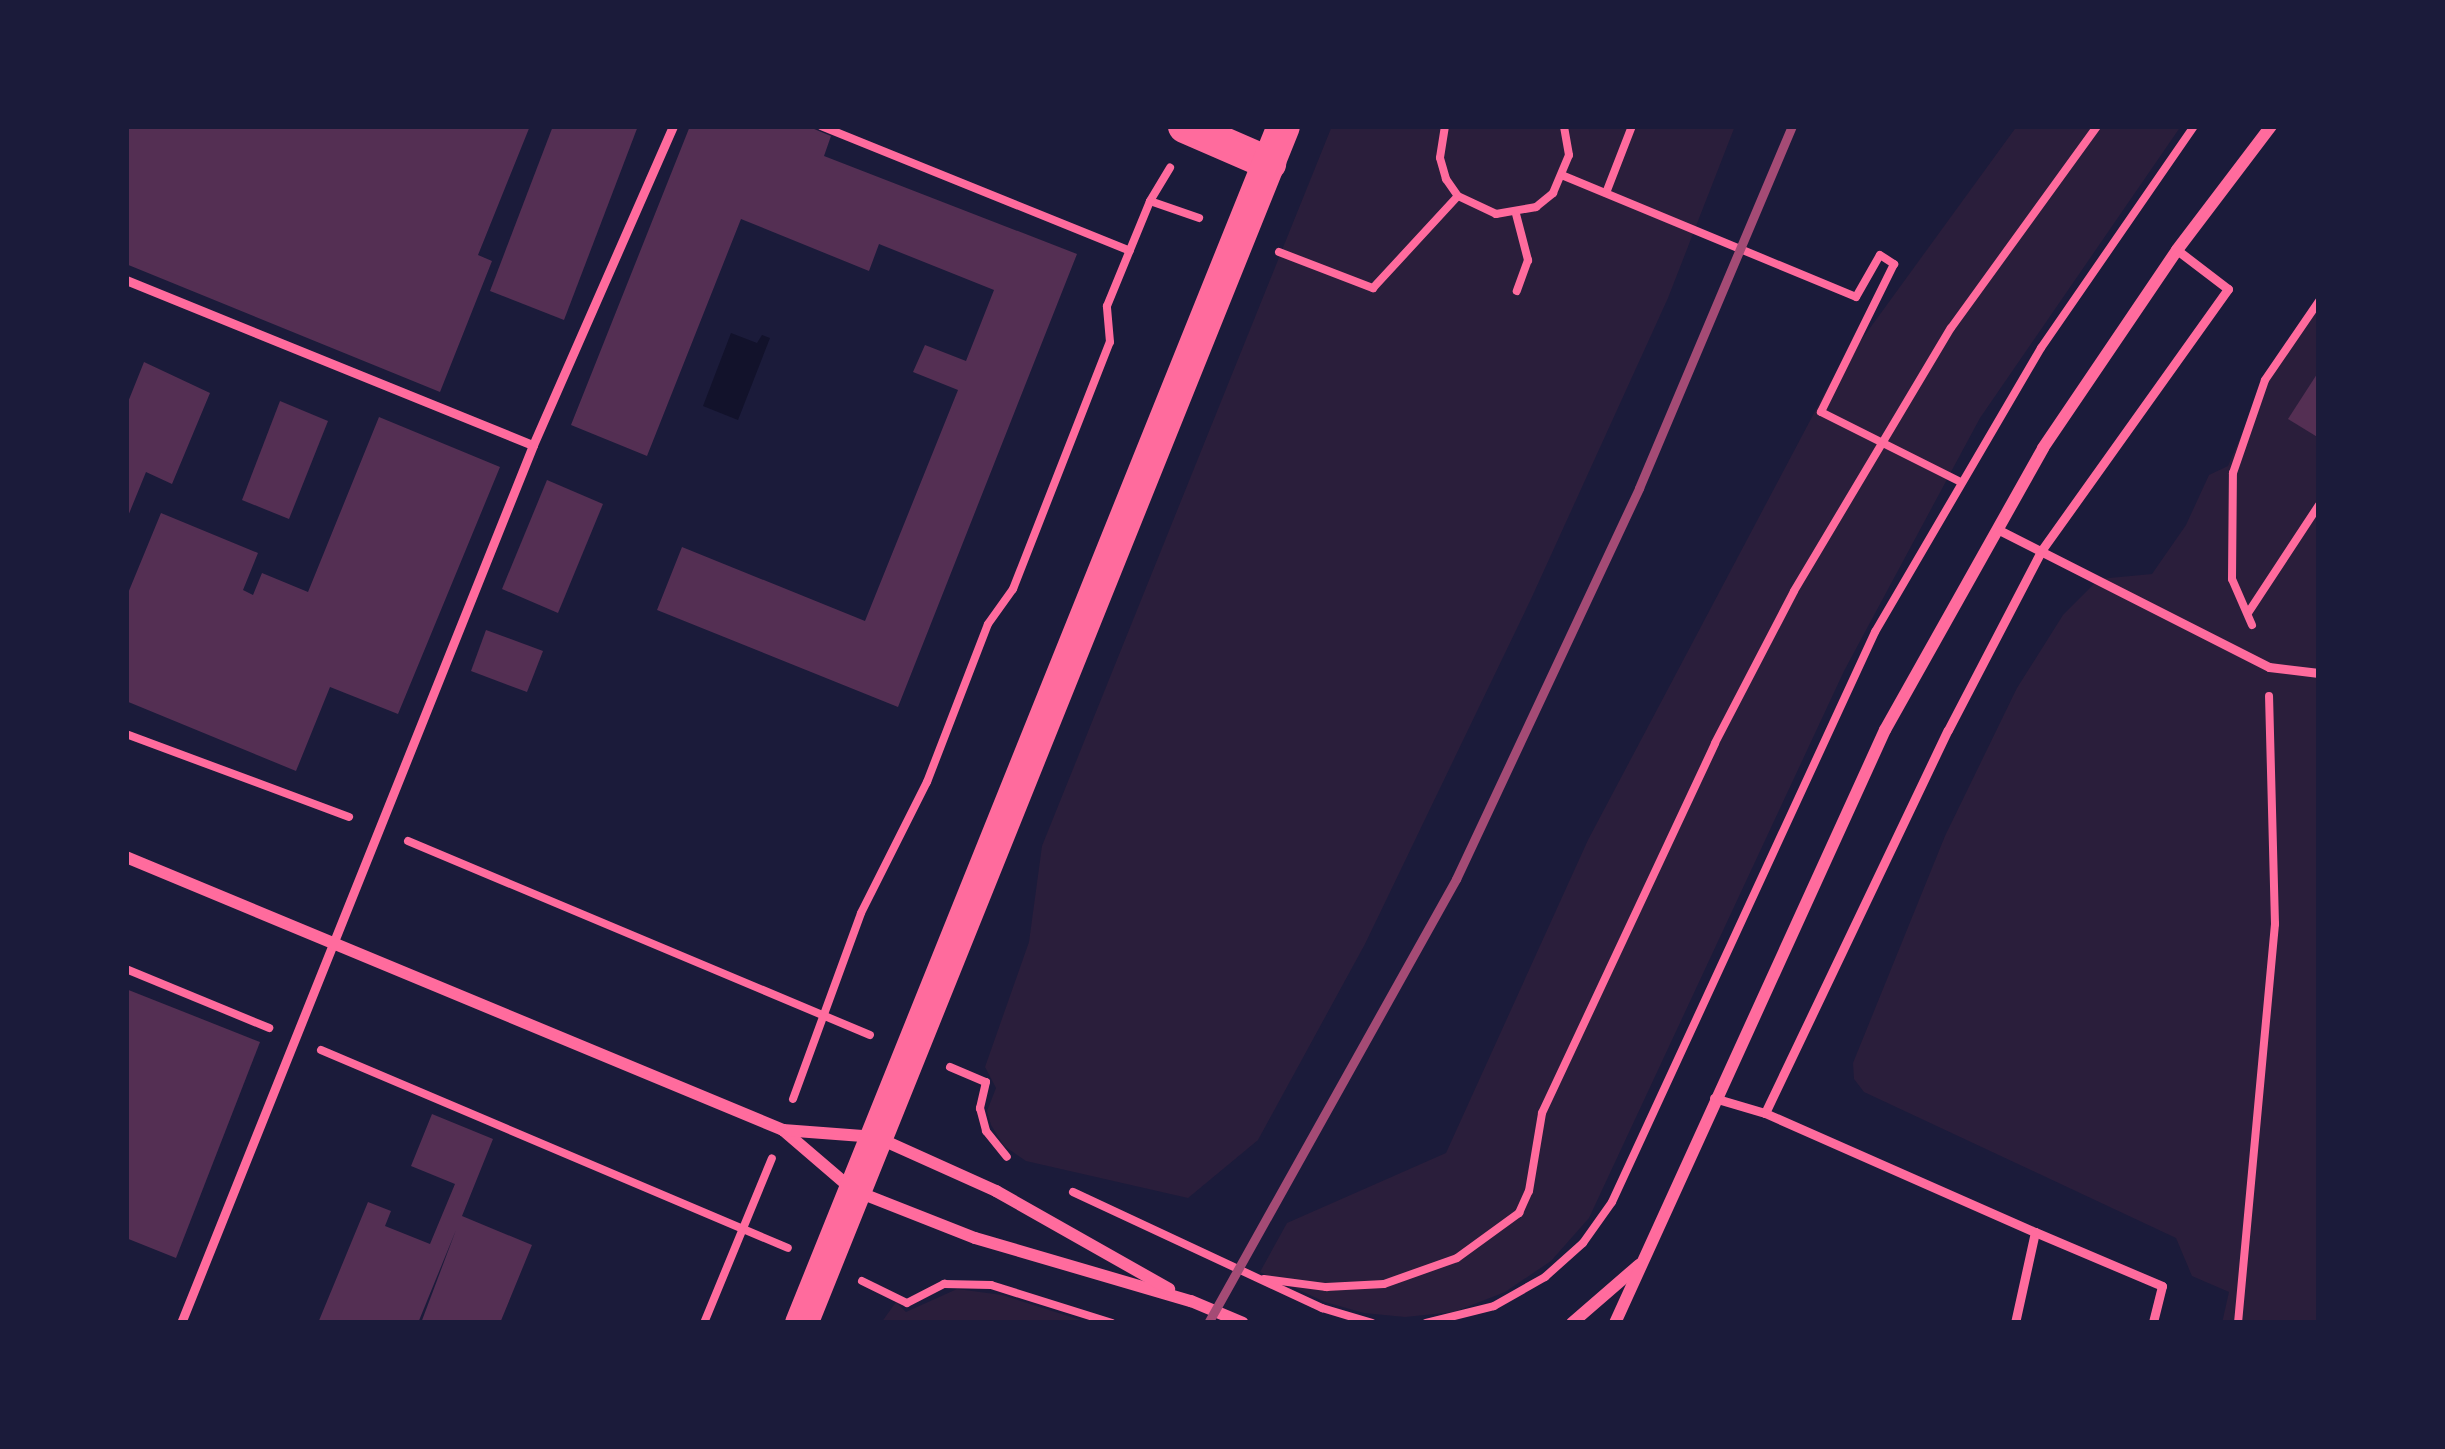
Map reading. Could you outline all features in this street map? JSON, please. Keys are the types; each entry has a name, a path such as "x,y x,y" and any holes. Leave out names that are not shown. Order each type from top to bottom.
{"highway":[{"path":"1184,126 1269,163"},
{"path":"801,1323 1283,126"}],"street":[{"path":"1615,1323 1885,730 2043,448 2177,250 2271,126"},
{"path":"126,857 783,1130 853,1190 975,1238 1191,1301"},
{"path":"783,1130 876,1137 996,1191 1191,1301 1243,1323"},
{"path":"1572,1323 1643,1261"}],"lane":[{"path":"181,1323 533,445 673,126"},
{"path":"1765,1113 1948,730 2041,551 2228,289 2177,250"},
{"path":"126,280 533,445"},
{"path":"1997,529 2269,667 2319,673"},
{"path":"1714,1098 1765,1113 2162,1286 2153,1323"},
{"path":"2015,1323 2035,1232"}],"path":[{"path":"821,126 1130,251"},
{"path":"1445,126 1440,158 1458,196 1476,208 1516,214 1536,207 1564,176 1569,155 1564,126"},
{"path":"1606,194 1632,126"},
{"path":"1264,1279 1326,1287 1384,1284 1457,1258 1519,1213 1529,1191 1542,1113 1724,724 1880,440 1951,328 2097,126"},
{"path":"1426,1323 1494,1306 1545,1277 1583,1243 1612,1202 1874,632 2041,348 2194,126"},
{"path":"1564,176 1856,297 1880,255 1894,264 1821,412 1959,481"},
{"path":"1240,233 1373,288 1458,196"},
{"path":"704,1323 783,1130 821,1016 887,852 927,782 988,624 1013,589 1110,342 1107,306 1150,201"},
{"path":"1516,214 1528,260 1517,292"},
{"path":"2238,1323 2276,924 2269,667 2233,579 2229,551 2233,473 2265,380 2319,302"},
{"path":"2247,614 2319,505"},
{"path":"126,734 379,828 986,1082 980,1108 986,1131 1016,1165"},
{"path":"126,969 825,1263 907,1303 924,1291 967,1282 1112,1323"},
{"path":"1056,1183 1322,1308 1372,1323"}],"shaded area":[{"path":"1332,126 1735,126 1668,298 1531,599 1365,944 1258,1140 1188,1198 1026,1161 1004,1146 991,1125 987,1111 996,1088 985,1067 1029,942 1042,846"},
{"path":"2017,126 2181,126 1980,418 1844,671 1589,1218 1551,1261 1505,1292 1454,1312 1405,1317 1364,1313 1325,1302 1260,1272 1287,1223 1446,1153 1588,840 1830,383"},
{"path":"2319,301 2319,1323 2222,1323 2229,1292 2192,1276 2176,1238 1864,1092 1854,1079 1853,1063 1945,836 2017,688 2063,615 2099,579 2152,574 2186,525 2209,475 2228,466 2265,380"},
{"path":"731,333 757,343 762,335 770,338 738,420 703,406"},
{"path":"957,1289 1002,1295 1090,1323 881,1323 896,1302 906,1312"}],"building":[{"path":"126,126 530,126 478,255 492,261 440,392 126,264"},
{"path":"553,126 638,126 564,320 490,291"},
{"path":"690,126 807,126 831,136 824,156 1077,254 898,707 657,610 682,547 865,621 958,390 913,372 925,345 966,361 994,290 879,244 869,271 741,219 647,456 571,425"},
{"path":"144,362 210,393 172,484 146,472 126,521 126,407"},
{"path":"2319,371 2319,438 2288,419"},
{"path":"280,401 328,421 289,519 242,500"},
{"path":"379,417 500,467 398,714 330,687 296,771 126,701 126,598 161,513 258,553 243,590 253,595 262,573 308,592"},
{"path":"547,480 603,504 558,613 502,589"},
{"path":"486,630 543,651 527,692 471,671"},
{"path":"126,989 260,1042 176,1258 126,1238"},
{"path":"432,1114 493,1139 462,1216 532,1245 500,1323 421,1323 456,1230 418,1323 318,1323 368,1202 391,1211 385,1226 430,1244 455,1184 411,1166"}],"railway":[{"path":"1208,1323 1456,879 1639,488 1792,126"}]}
